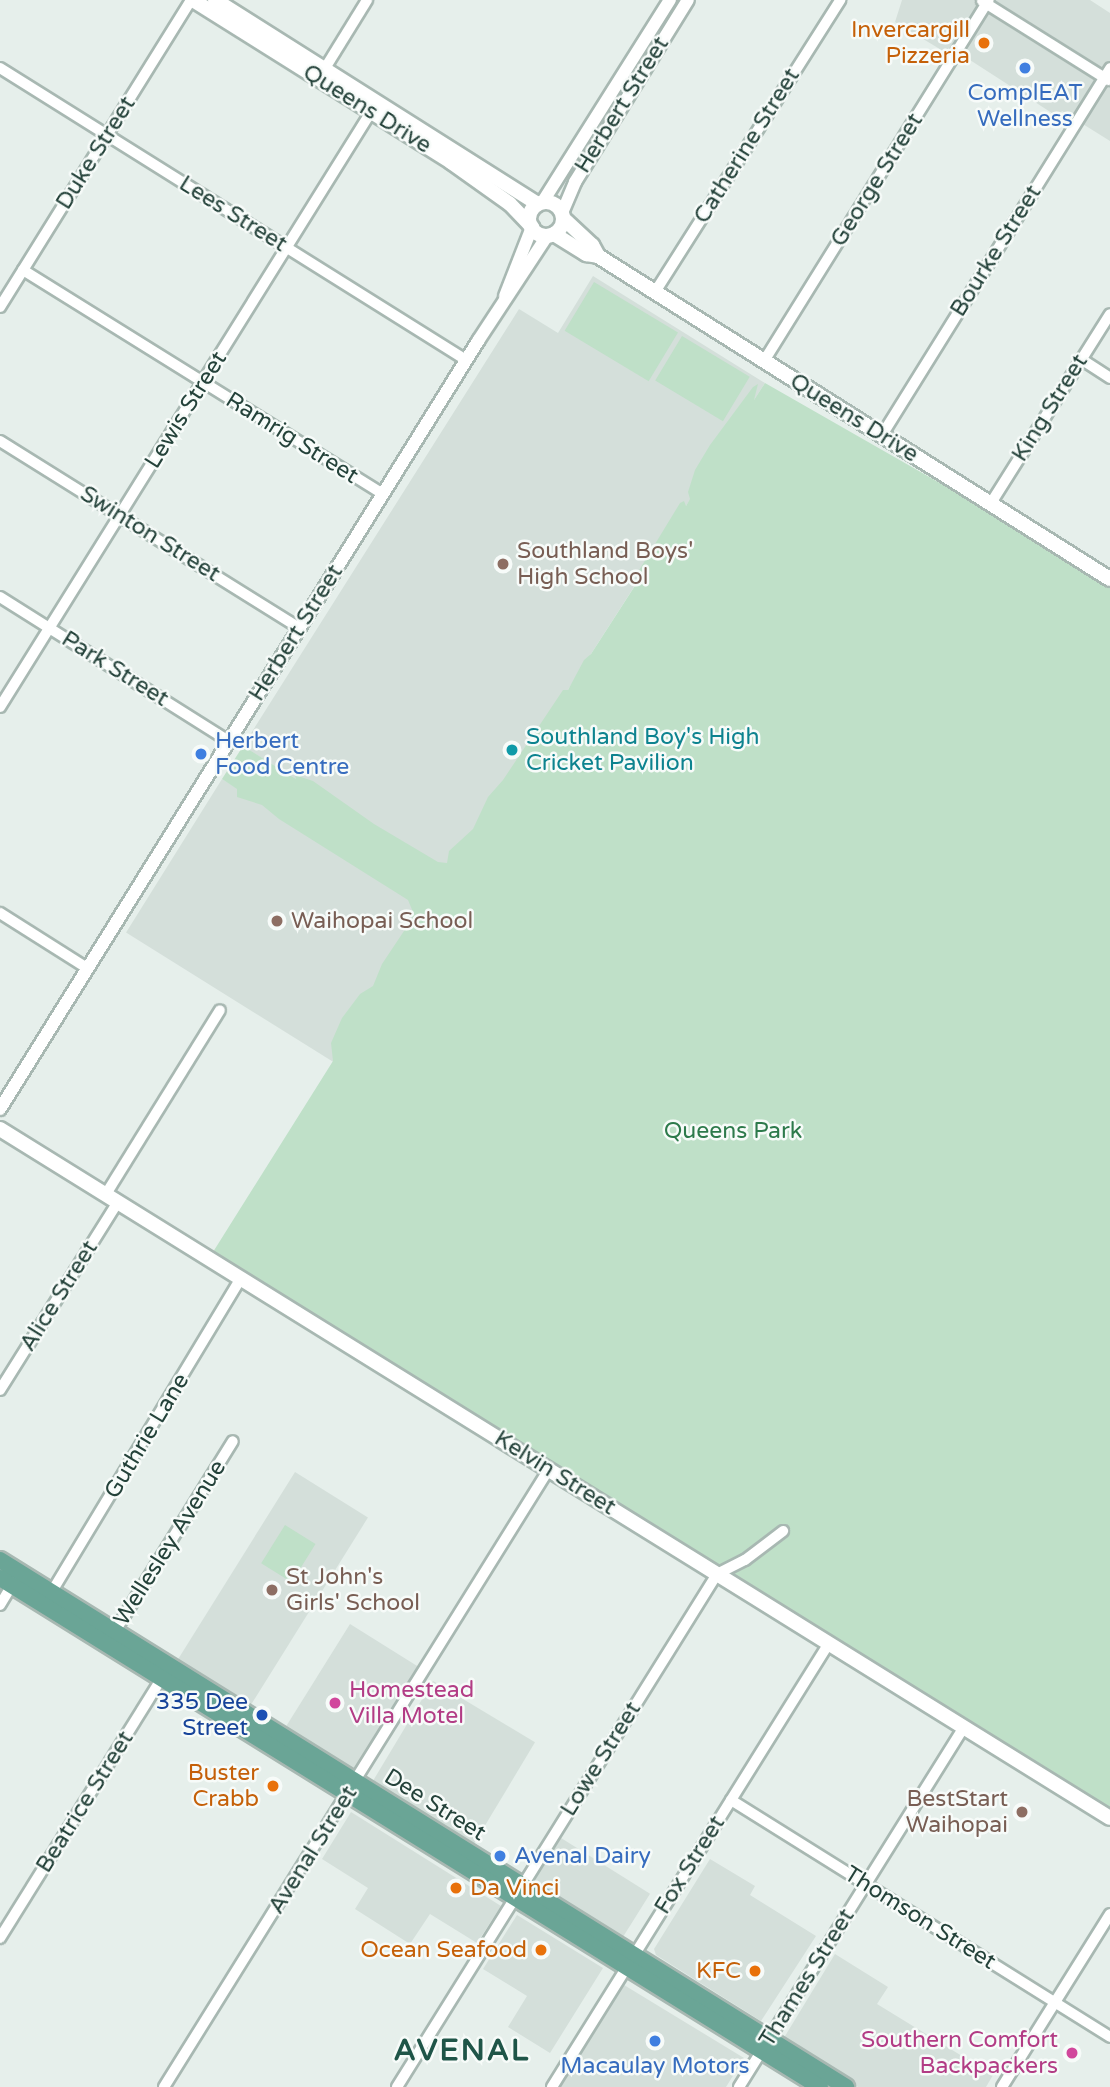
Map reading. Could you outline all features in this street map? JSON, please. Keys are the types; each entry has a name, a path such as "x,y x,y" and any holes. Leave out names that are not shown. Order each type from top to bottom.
{"main road":[{"name":"Queens Drive","path":"192,0 540,204"},
{"name":"Queens Drive","path":"215,0 322,74 371,112 496,194 518,210 532,228"},
{"path":"540,204 553,204 562,216"},
{"name":"Herbert Street","path":"532,228 529,217 540,204"},
{"name":"Queens Drive","path":"562,216 592,245 598,256"},
{"name":"Herbert Street","path":"550,235 561,227 562,216"},
{"path":"532,228 550,235"},
{"name":"Queens Drive","path":"550,235 586,254 598,256 1110,579"},
{"name":"Kelvin Street","path":"0,1129 1110,1818"},
{"name":"Dee Street","path":"0,1560 11,1579 111,1638 765,2045 846,2087"},
{"name":"Dee Street","path":"11,1579 51,1593 111,1638"},
{"name":"Dee Street","path":"765,2045 820,2087"}],"street":[{"name":"Duke Street","path":"0,307 192,0"},
{"path":"322,74 368,0"},
{"name":"Herbert Street","path":"540,204 670,0"},
{"name":"Herbert Street","path":"562,216 575,182 688,0"},
{"name":"Catherine Street","path":"655,292 840,0"},
{"path":"986,1 1108,76"},
{"name":"George Street","path":"764,360 986,1"},
{"path":"650,31 663,39"},
{"name":"Lees Street","path":"0,68 466,360"},
{"name":"Bourke Street","path":"882,435 1108,76"},
{"name":"Lewis Street","path":"0,707 371,112"},
{"name":"Herbert Street","path":"504,299 532,228"},
{"name":"Herbert Street","path":"0,1108 504,299 550,235"},
{"name":"Ramrig Street","path":"23,270 383,494"},
{"name":"King Street","path":"991,503 1110,314"},
{"path":"1081,359 1110,378"},
{"name":"Swinton Street","path":"0,441 299,628"},
{"name":"Park Street","path":"0,597 229,741"},
{"path":"0,913 87,968"},
{"name":"Alice Street","path":"0,1390 220,1010"},
{"name":"Guthrie Lane","path":"51,1593 241,1278"},
{"name":"Wellesley Avenue","path":"111,1638 233,1441"},
{"name":"Avenal Street","path":"164,2087 549,1469"},
{"path":"717,1574 745,1560 783,1531"},
{"name":"Lowe Street","path":"397,2087 717,1574"},
{"path":"0,1605 11,1579"},
{"name":"Fox Street","path":"552,2087 829,1643"},
{"name":"Beatrice Street","path":"0,1938 166,1672"},
{"name":"Thames Street","path":"739,2087 964,1727"},
{"name":"Thomson Street","path":"731,1800 1110,2037"},
{"path":"1002,2087 1110,1914"}],"shaded area":[{"path":"902,0 1090,0 1110,13 1110,141 1062,111 1058,117 956,51 953,57 895,22"},
{"name":"Southland Boys' High School","path":"593,276 765,383 449,875 243,746 519,309 558,333"},
{"name":"Waihopai School","path":"222,779 429,908 333,1062 126,932"},
{"name":"St John's Girls' School","path":"295,1472 368,1518 248,1709 175,1664"},
{"path":"350,1624 420,1667 354,1773 284,1729"},
{"path":"433,1681 535,1742 474,1844 372,1783"},
{"path":"351,1812 501,1906 477,1943 430,1914 410,1944 355,1909 368,1888 322,1859"},
{"path":"561,1838 650,1894 620,1942 531,1886"},
{"path":"710,1859 755,1886 750,1895 816,1936 761,2021 656,1955 654,1949"},
{"path":"517,1915 603,1968 550,2053 508,2027 527,1996 483,1969"},
{"path":"835,1954 888,1987 877,2004 993,2075 986,2087 858,2087 782,2041"},
{"path":"624,1985 744,2058 726,2087 558,2087"}],"green space":[{"path":"594,282 678,332 649,381 565,331"},
{"path":"682,336 750,377 723,421 655,381"},
{"name":"Queens Park","path":"765,383 994,514 1110,587 1110,1809 213,1252 333,1061 331,1043 342,1018 360,994 373,986 382,964 412,919 413,912 408,900 279,819 262,805 237,797 237,789 222,779 243,746 296,779 295,775 313,781 374,824 438,862 447,863 449,851 473,829 488,797 503,780 563,690 568,690 584,660 591,654 640,578 638,572 680,503 684,501 686,506 690,499 688,492 695,470 710,445 753,387 758,384 754,400"},
{"path":"285,1525 316,1544 292,1582 261,1563"}],"place":[{"name":"Invercargill Pizzeria","path":"984,43"},
{"name":"ComplEAT Wellness","path":"1025,68"},
{"name":"Southland Boys' High School","path":"503,564"},
{"name":"Southland Boy's High Cricket Pavilion","path":"512,750"},
{"name":"Herbert Food Centre","path":"201,754"},
{"name":"Waihopai School","path":"277,921"},
{"name":"St John's Girls' School","path":"272,1590"},
{"name":"Homestead Villa Motel","path":"335,1703"},
{"name":"335 Dee Street","path":"262,1715"},
{"name":"Buster Crabb","path":"273,1786"},
{"name":"BestStart Waihopai","path":"1022,1812"},
{"name":"Avenal Dairy","path":"500,1856"},
{"name":"Da Vinci","path":"456,1888"},
{"name":"Ocean Seafood","path":"541,1950"},
{"name":"KFC","path":"755,1971"},
{"name":"Macaulay Motors","path":"655,2041"},
{"name":"Southern Comfort Backpackers","path":"1072,2053"}],"district":[{"name":"AVENAL","path":"462,2051"}]}
